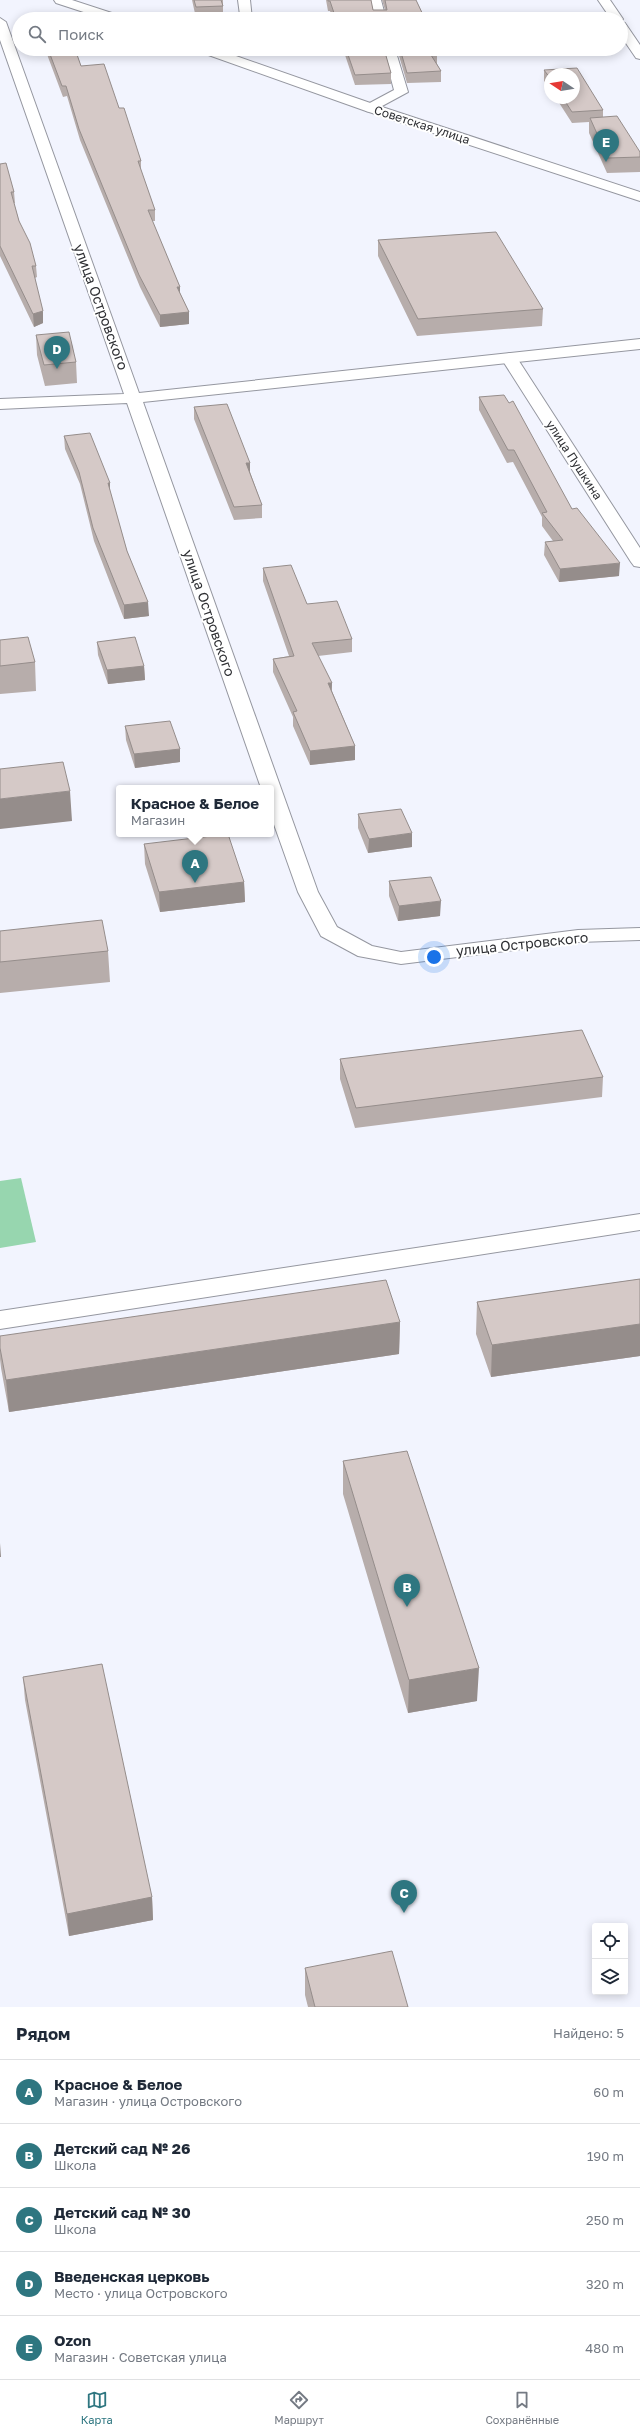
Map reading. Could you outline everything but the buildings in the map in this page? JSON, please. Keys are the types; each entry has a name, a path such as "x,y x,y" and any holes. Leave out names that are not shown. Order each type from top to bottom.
{"street":[{"path":"60,0 96,12"},
{"path":"244,0 246,12"},
{"path":"375,0 378,12"},
{"path":"604,0 612,12"},
{"name":"улица Островского","path":"0,22 12,56"},
{"path":"628,37 640,55"},
{"name":"улица Островского","path":"12,56 270,785"},
{"name":"Советская улица","path":"224,56 371,108 640,197"},
{"path":"371,108 401,92 391,56"},
{"path":"0,404 133,398 640,344"},
{"name":"улица Пушкина","path":"509,358 640,562"},
{"name":"улица Островского","path":"274,796 308,892 329,931 366,951 401,958 578,936 640,934"},
{"path":"0,1320 640,1222"}],"green space":[{"path":"21,1178 36,1242 0,1248 0,1181"}],"place":[{"name":"Ozon","path":"606,162"},
{"name":"Введенская церковь","path":"57,369"},
{"name":"Красное & Белое","path":"195,883"},
{"name":"Детский сад № 26","path":"407,1607"},
{"name":"Детский сад № 30","path":"404,1913"}]}
